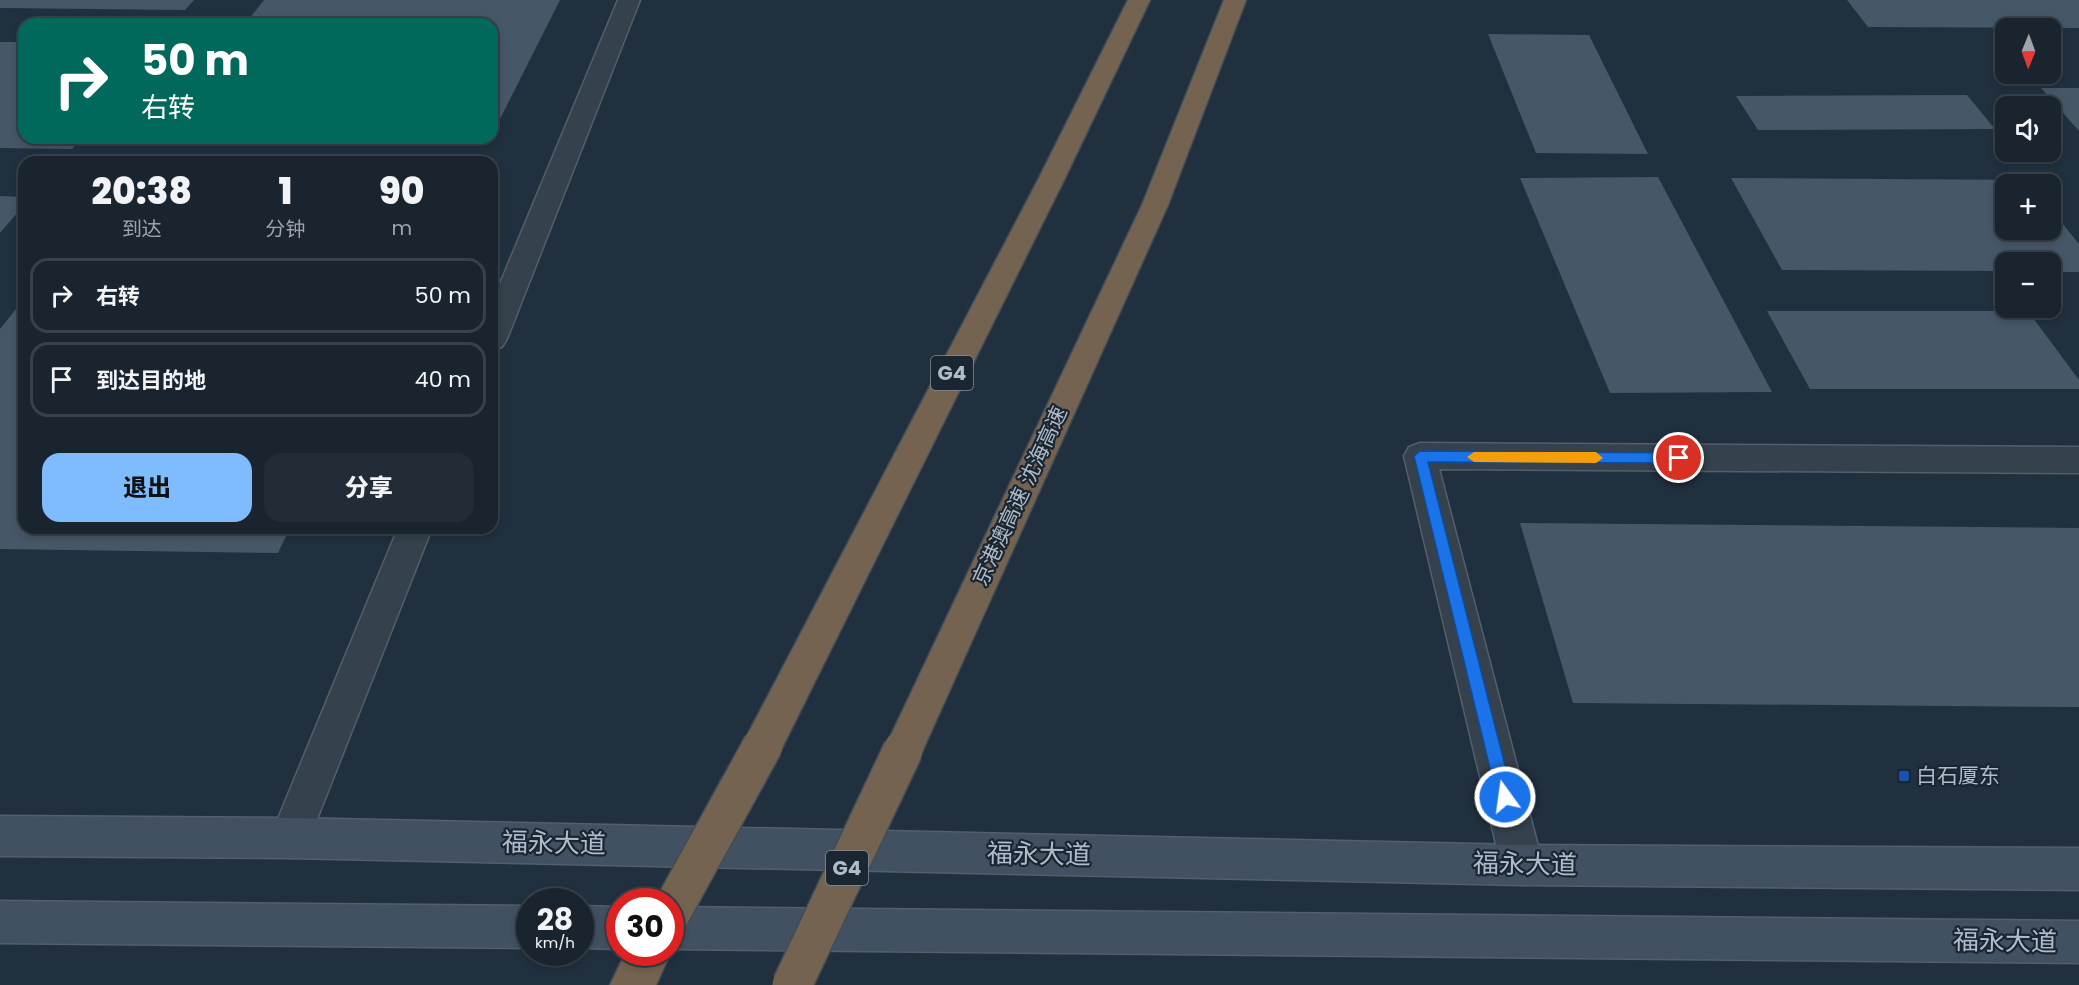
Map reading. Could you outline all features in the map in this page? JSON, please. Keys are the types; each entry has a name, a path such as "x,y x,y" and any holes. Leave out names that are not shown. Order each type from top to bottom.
{"highway":[{"name":"G4","path":"684,889 763,745 1052,178 1138,0"},
{"name":"京港澳高速 沈海高速","path":"792,985 1155,205 1235,0"},
{"path":"632,985 642,966"}],"main road":[{"name":"福永大道","path":"0,836 290,838 1522,865 2079,869"},
{"path":"0,922 516,927"},
{"name":"福永大道","path":"684,928 2079,942"}],"street":[{"path":"498,324 629,0"},
{"path":"1522,865 1420,456 2079,460"},
{"path":"290,838 413,534"}],"building":[{"path":"0,0 194,0 185,10 0,8"},
{"path":"264,0 560,0 498,123 498,18 250,18"},
{"path":"1847,0 2079,0 2079,28 2061,28 2061,18 1995,18 1995,28 1868,27"},
{"path":"1488,34 1589,35 1648,154 1536,153"},
{"path":"0,42 18,42 18,144 76,144 72,149 0,148"},
{"path":"2041,88 2079,88 2079,131 2061,111 2061,96 2048,96"},
{"path":"1967,95 1995,129 1758,130 1736,96"},
{"path":"1658,177 1772,392 1610,393 1520,178"},
{"path":"1731,178 1995,180 1995,240 2061,240 2061,222 2079,244 2079,272 2061,272 2061,252 1995,252 1995,271 1782,270"},
{"path":"0,196 18,197 18,212 0,233"},
{"path":"18,309 18,534 287,534 278,553 0,549 0,329"},
{"path":"1767,311 1995,311 1995,318 2033,318 2079,380 2079,389 1810,389"},
{"path":"1520,523 2079,528 2079,707 1573,703"}],"slow traffic":[{"path":"1474,457 1596,458"}],"place":[{"name":"白石厦东","path":"1904,776"}],"route":[{"path":"1505,797 1420,456 1679,458"}]}
